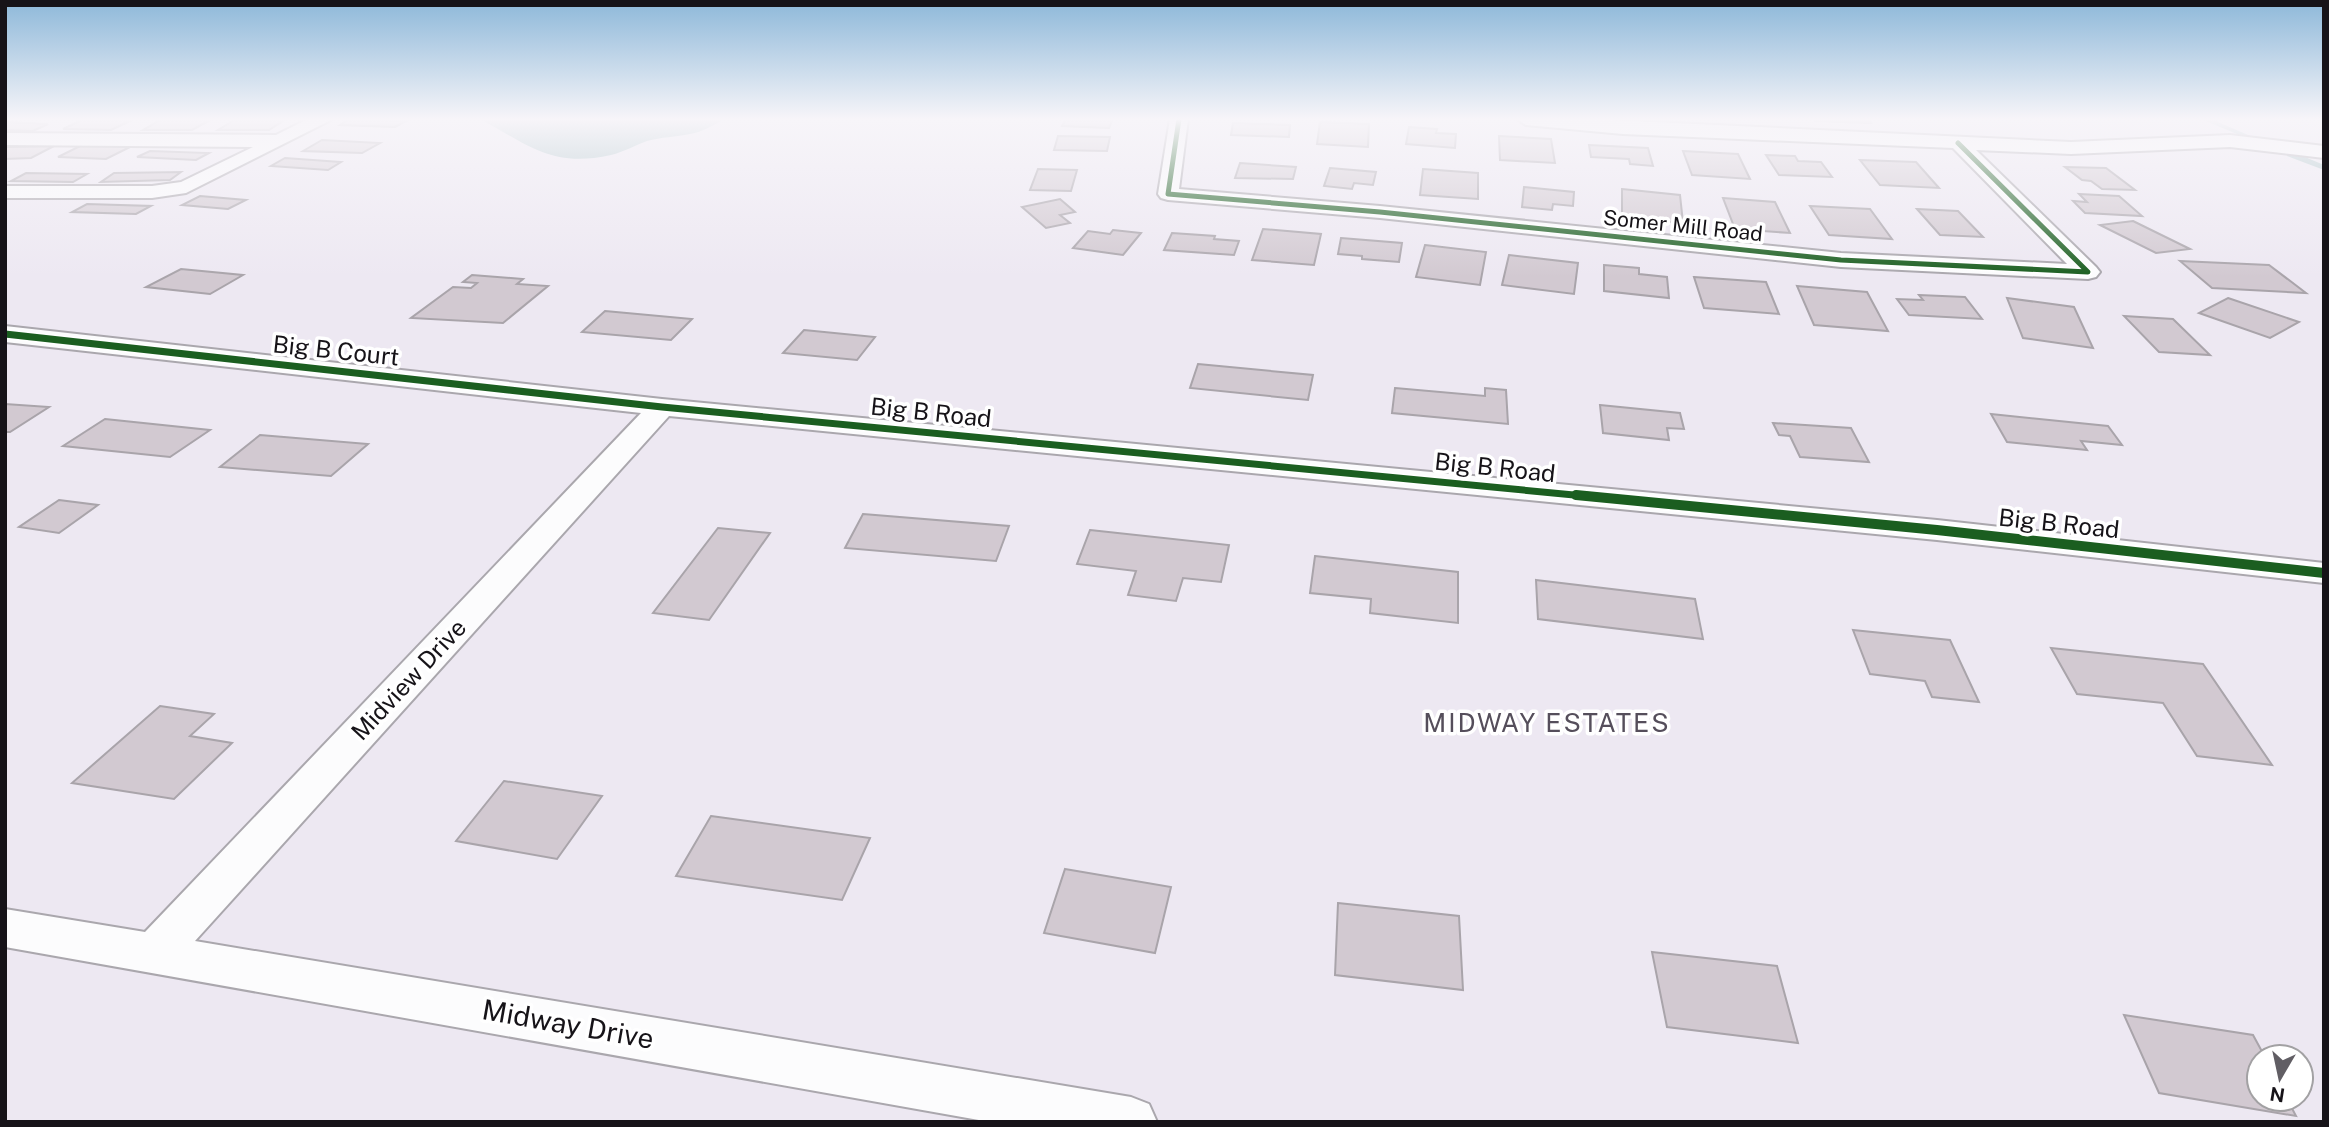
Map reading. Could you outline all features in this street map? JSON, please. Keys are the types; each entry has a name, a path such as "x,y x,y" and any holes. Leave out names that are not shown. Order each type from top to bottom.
{"street":[{"path":"5,192 152,192 186,187 218,172"},
{"name":"Somer Mill Road","path":"1171,172 1168,194 1380,212 1841,260 2088,272 1987,172"},
{"name":"Big B Court","path":"5,334 662,407"},
{"name":"Big B Road","path":"662,407 1923,528 2324,573"},
{"name":"Midview Drive","path":"155,953 662,407"},
{"name":"Midway Drive","path":"5,928 1131,1122"}],"building":[{"path":"181,172 170,180 101,182 114,173"},
{"path":"1037,172 1077,172 1071,191 1030,190"},
{"path":"1237,172 1295,172 1293,179 1235,178"},
{"path":"1329,172 1376,172 1373,185 1354,183 1352,189 1324,186"},
{"path":"1423,172 1478,173 1478,199 1420,195"},
{"path":"1691,172 1746,172 1750,179 1692,175"},
{"path":"1777,172 1828,172 1832,177 1779,175"},
{"path":"1869,172 1924,172 1939,188 1880,185"},
{"path":"2071,172 2111,172 2135,190 2102,189 2091,181 2082,180"},
{"path":"26,173 87,174 73,182 11,181"},
{"path":"1524,187 1574,192 1573,206 1553,204 1552,210 1522,207"},
{"path":"1622,189 1680,195 1683,223 1622,217"},
{"path":"2079,194 2119,196 2142,216 2085,213 2073,201 2087,202"},
{"path":"200,196 246,200 228,209 182,205"},
{"path":"1723,198 1775,202 1790,233 1735,229"},
{"path":"1060,199 1075,212 1060,215 1070,223 1046,228 1022,207"},
{"path":"87,204 151,206 136,214 72,212"},
{"path":"1810,206 1870,209 1892,239 1829,235"},
{"path":"1917,209 1958,211 1983,237 1940,235"},
{"path":"2133,221 2190,249 2156,253 2100,225"},
{"path":"1263,229 1321,234 1314,265 1252,260"},
{"path":"1113,230 1141,233 1123,255 1073,248 1088,231 1110,234"},
{"path":"1172,233 1215,236 1214,239 1239,241 1234,255 1164,250"},
{"path":"1341,238 1402,243 1399,262 1338,254"},
{"path":"1425,245 1486,252 1480,285 1416,277"},
{"path":"1509,255 1578,263 1574,294 1502,285"},
{"path":"2180,261 2269,265 2306,293 2212,288"},
{"path":"1604,265 1639,268 1639,274 1667,277 1669,298 1604,291"},
{"path":"181,269 243,275 210,294 146,287"},
{"path":"472,275 523,279 517,284 548,286 503,323 411,318 453,287 471,288 477,283 463,282"},
{"path":"1694,277 1766,282 1779,314 1704,308"},
{"path":"1797,286 1867,292 1888,331 1814,325"},
{"path":"1919,295 1965,297 1982,319 1909,315 1897,299 1923,300"},
{"path":"2007,298 2074,307 2093,348 2023,338"},
{"path":"2228,298 2299,322 2270,338 2199,313"},
{"path":"605,311 692,319 671,340 582,332"},
{"path":"2124,316 2173,319 2210,355 2159,352"},
{"path":"804,330 875,337 857,360 783,353"},
{"path":"1198,364 1313,375 1308,400 1190,388"},
{"path":"1395,388 1485,396 1485,388 1506,390 1508,424 1392,413"},
{"path":"5,404 49,407 10,432 5,432"},
{"path":"1600,405 1680,413 1684,429 1667,428 1669,440 1603,433"},
{"path":"1991,414 2108,426 2122,445 2081,441 2087,450 2007,442"},
{"path":"105,419 210,430 170,457 63,446"},
{"path":"1773,423 1851,428 1869,462 1800,457 1790,436 1779,435"},
{"path":"260,435 368,444 331,476 220,467"},
{"path":"59,500 98,505 59,533 19,527"},
{"path":"863,514 1009,526 996,561 845,548"},
{"path":"718,528 770,533 709,620 653,613"},
{"path":"1090,530 1229,545 1221,582 1183,578 1176,601 1128,595 1136,571 1077,564"},
{"path":"1315,556 1458,572 1458,623 1370,613 1371,599 1310,593"},
{"path":"1536,580 1695,599 1703,639 1538,619"},
{"path":"1853,630 1950,640 1979,702 1932,697 1925,681 1870,674"},
{"path":"2051,648 2203,664 2272,765 2197,756 2163,703 2077,694"},
{"path":"160,706 214,714 190,736 232,743 174,799 72,783"},
{"path":"504,781 602,796 557,859 456,841"},
{"path":"711,816 870,838 842,900 676,876"},
{"path":"1065,869 1171,887 1155,953 1044,933"},
{"path":"1338,903 1459,916 1463,990 1335,975"},
{"path":"1652,952 1777,966 1798,1043 1667,1027"},
{"path":"2124,1015 2253,1035 2257,1043 2245,1043 2245,1107 2159,1093"}],"cycle path":[{"path":"1171,172 1168,194 1380,212 1841,260 2088,272 1987,172"},
{"path":"5,334 662,407 1937,530 2324,573"}],"district":[{"name":"MIDWAY ESTATES","path":"1547,723"}]}
